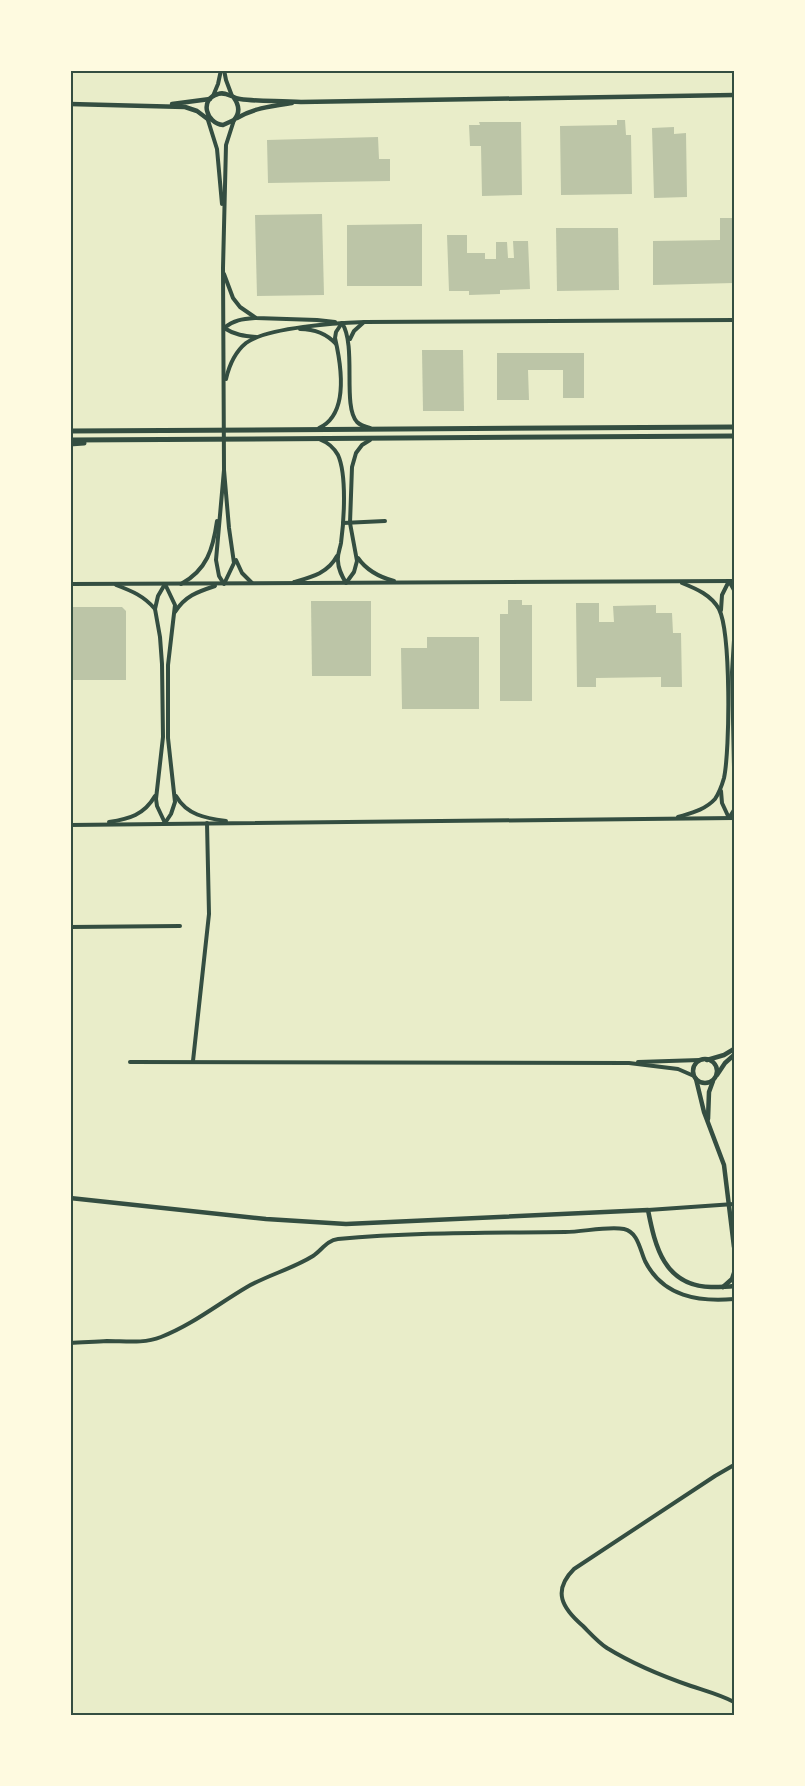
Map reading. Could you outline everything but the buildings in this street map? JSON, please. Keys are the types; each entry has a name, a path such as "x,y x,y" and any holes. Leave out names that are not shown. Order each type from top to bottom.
{"main road":[{"path":"70,430 735,427"},
{"path":"70,442 735,436"}],"street":[{"path":"174,613 180,604 195,593 222,584 234,563 224,470 223,268 226,145 238,110 223,70"},
{"path":"223,70 204,114 216,149 224,217"},
{"path":"160,105 211,97 222,93 248,100 301,102 735,95"},
{"path":"70,104 185,107 204,114 210,120 223,125 261,108 301,102"},
{"path":"210,120 211,130"},
{"path":"223,268 233,298 240,307 256,318"},
{"path":"224,328 232,322 256,318 342,323"},
{"path":"224,385 235,355 247,343 259,337 290,329 365,322 735,320"},
{"path":"349,342 354,331 365,322"},
{"path":"342,323 349,342 353,415 363,426 375,430"},
{"path":"316,430 330,421 340,399 342,376 336,332 342,323"},
{"path":"224,328 242,336 259,337"},
{"path":"290,329 310,329 320,332 337,344"},
{"path":"318,438 332,446 340,461 344,493 338,564 346,583"},
{"path":"346,583 356,567 350,523 351,477 354,458 362,445 373,438"},
{"path":"180,584 198,573 213,543 224,470"},
{"path":"220,502 216,560 222,584"},
{"path":"343,523 385,521"},
{"path":"288,583 316,576 330,566 339,552"},
{"path":"355,552 359,560 372,572 400,582"},
{"path":"234,556 242,573 252,584"},
{"path":"729,581 735,590"},
{"path":"673,818 700,810 710,804 720,789 726,766 726,658 721,613 722,595 729,581"},
{"path":"70,584 735,581"},
{"path":"679,582 706,594 721,613"},
{"path":"113,584 138,593 155,609"},
{"path":"165,584 158,596 155,609 160,637 163,738 157,806 165,823"},
{"path":"165,584 173,598 174,613 169,641 168,748 175,794 174,808 165,823"},
{"path":"735,640 732,692 735,767"},
{"path":"720,789 722,803 729,818"},
{"path":"95,824 131,818 152,802 158,790"},
{"path":"175,794 184,807 201,817 241,823"},
{"path":"729,818 735,810"},
{"path":"70,825 735,818"},
{"path":"193,1061 209,914 207,823"},
{"path":"70,927 180,926"},
{"path":"130,1062 629,1063 707,1060 735,1049"},
{"path":"629,1063 678,1069 704,1083 714,1079 725,1063 735,1055"},
{"path":"700,1060 694,1067 695,1078 722,1158 735,1247"},
{"path":"707,1060 716,1066 709,1092 708,1122"},
{"path":"70,1198 276,1220 346,1224 735,1204"},
{"path":"648,1210 657,1250 670,1270 698,1285 735,1286"},
{"path":"70,1343 138,1342 158,1338 176,1330 248,1287 313,1256 334,1239 402,1235 627,1230 636,1239 651,1272 677,1294 715,1301 735,1299"},
{"path":"723,1287 734,1277"},
{"path":"735,1465 574,1569 566,1577 562,1587 563,1604 569,1614 605,1646 632,1662 735,1702"}]}
